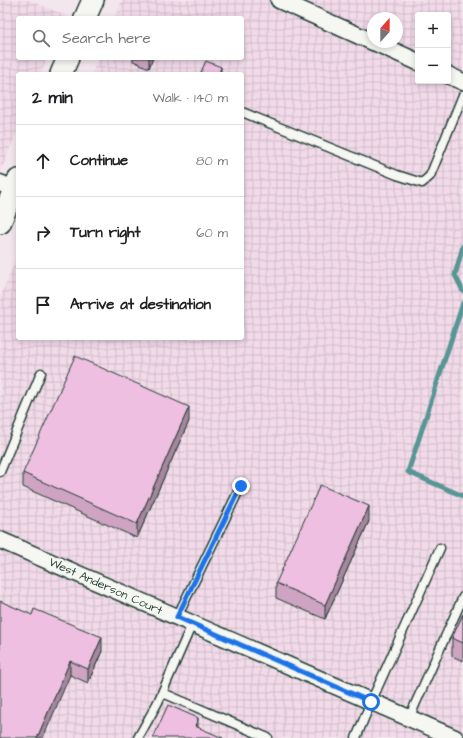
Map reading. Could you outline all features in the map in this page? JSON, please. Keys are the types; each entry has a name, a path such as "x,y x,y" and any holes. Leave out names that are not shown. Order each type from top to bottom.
{"street":[{"path":"86,16 93,0"},
{"path":"279,0 367,39"},
{"path":"386,48 415,61"},
{"path":"451,76 463,82"},
{"path":"0,223 11,184"},
{"name":"West Anderson Court","path":"0,540 455,738"}],"lane":[{"path":"244,113 397,175 422,183 430,176 463,95"},
{"path":"0,472 41,373"},
{"path":"177,617 241,486"},
{"path":"356,738 440,548"},
{"path":"409,718 463,597"},
{"path":"138,738 158,702 192,624"},
{"path":"162,693 268,738"}],"shaded area":[{"path":"0,0 29,0 65,15 16,16 16,60 46,60 42,72 16,72 16,134 0,173"},
{"path":"122,0 463,0 463,738 0,738 0,298 16,259 16,340 244,340 244,72 93,72 97,60 244,60 244,16 116,16"}],"building":[{"path":"206,61 221,67 220,72 201,72"},
{"path":"75,356 189,407 137,524 23,473"},
{"path":"320,485 369,506 325,605 276,583"},
{"path":"0,601 32,615 34,609 102,637 88,669 70,661 37,738 0,738"},
{"path":"463,614 463,643 452,638"},
{"path":"168,705 198,718 195,726 223,738 153,738"}],"waterway":[{"path":"463,246 455,275 463,291"},
{"path":"463,303 408,472 463,496"}],"route":[{"path":"241,486 177,617 371,702"}]}
